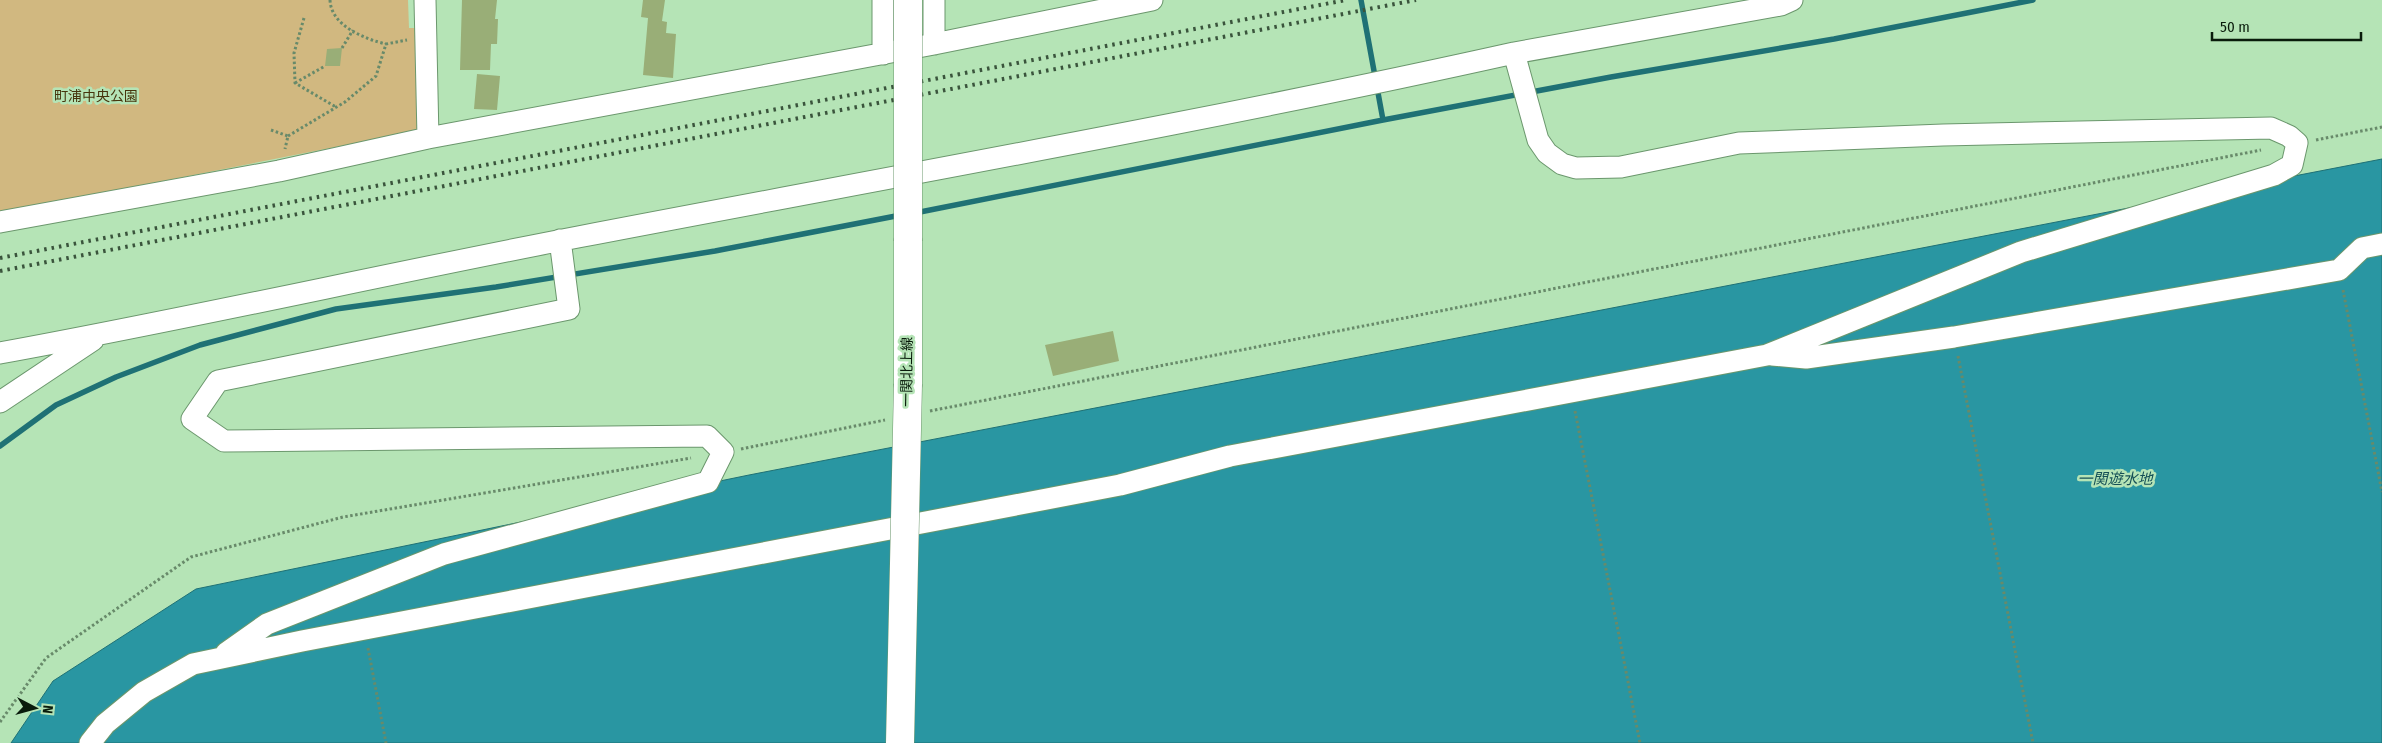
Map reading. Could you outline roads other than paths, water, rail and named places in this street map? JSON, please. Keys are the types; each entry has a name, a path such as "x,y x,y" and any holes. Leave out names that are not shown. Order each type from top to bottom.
{"main road":[{"name":"一関北上線","path":"900,743 908,384 908,0"}],"street":[{"path":"425,0 428,138"},
{"path":"883,0 883,54"},
{"path":"934,0 934,44"},
{"path":"0,222 279,171 428,138 883,54 1152,0"},
{"path":"0,353 561,248 1356,88 1514,53 1809,0"},
{"path":"90,743 105,724 144,692 194,664 218,658 1120,485 1230,456 1767,355 2021,252 2274,176 2292,165 2298,143 2289,136 2271,128 1943,135 1739,143 1621,167 1576,168 1562,164 1547,153 1538,140 1514,53"},
{"path":"1767,355 1806,358 1954,337 2339,270 2362,248 2382,244"},
{"path":"218,658 267,624 444,554 708,482 723,452 707,436 224,441 192,419 218,381 569,309 561,248"},
{"path":"0,402 102,335"}],"water":[{"name":"一関遊水地","path":"2382,159 2382,743 11,743 53,681 196,589 749,475"}],"waterway":[{"path":"1361,0 1383,120"},
{"path":"915,213 1383,120 1611,77 1834,39 2033,0"},
{"path":"0,446 56,405 116,377 200,345 336,309 496,287 715,251 901,215"}],"railway":[{"path":"0,258 1346,0"},
{"path":"0,271 1416,0"}],"park label":[{"name":"町浦中央公園","path":"96,96"}]}
